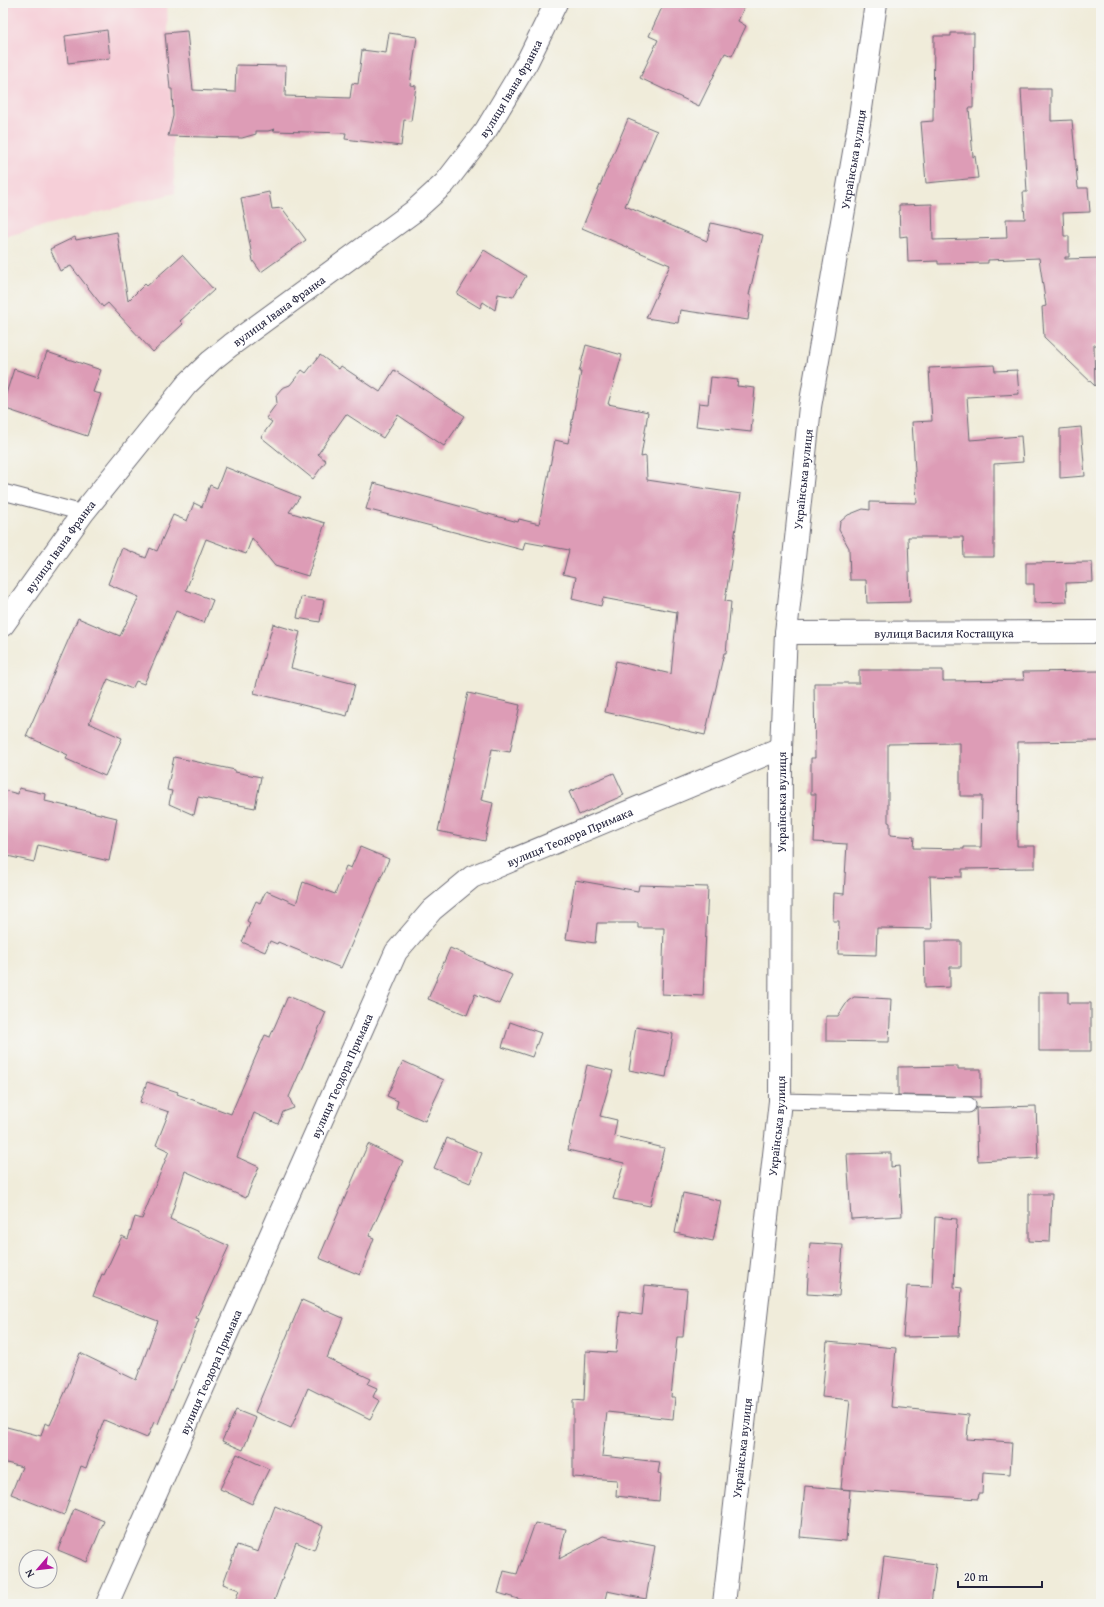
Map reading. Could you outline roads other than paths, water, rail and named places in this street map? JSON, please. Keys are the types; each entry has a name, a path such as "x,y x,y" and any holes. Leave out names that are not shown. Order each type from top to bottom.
{"street":[{"name":"вулиця Івана Франка","path":"3,625 83,512 187,384 211,361 413,212 444,183 486,130 527,62 556,3"},
{"name":"Українська вулиця","path":"724,1604 780,1101 781,748 786,633 810,407 859,123 876,3"},
{"name":"вулиця Василя Костащука","path":"786,633 1101,632"},
{"name":"вулиця Теодора Примака","path":"108,1604 396,952 432,910 472,877 781,748"}],"lane":[{"path":"3,492 83,512"},
{"path":"780,1101 968,1105"}]}
